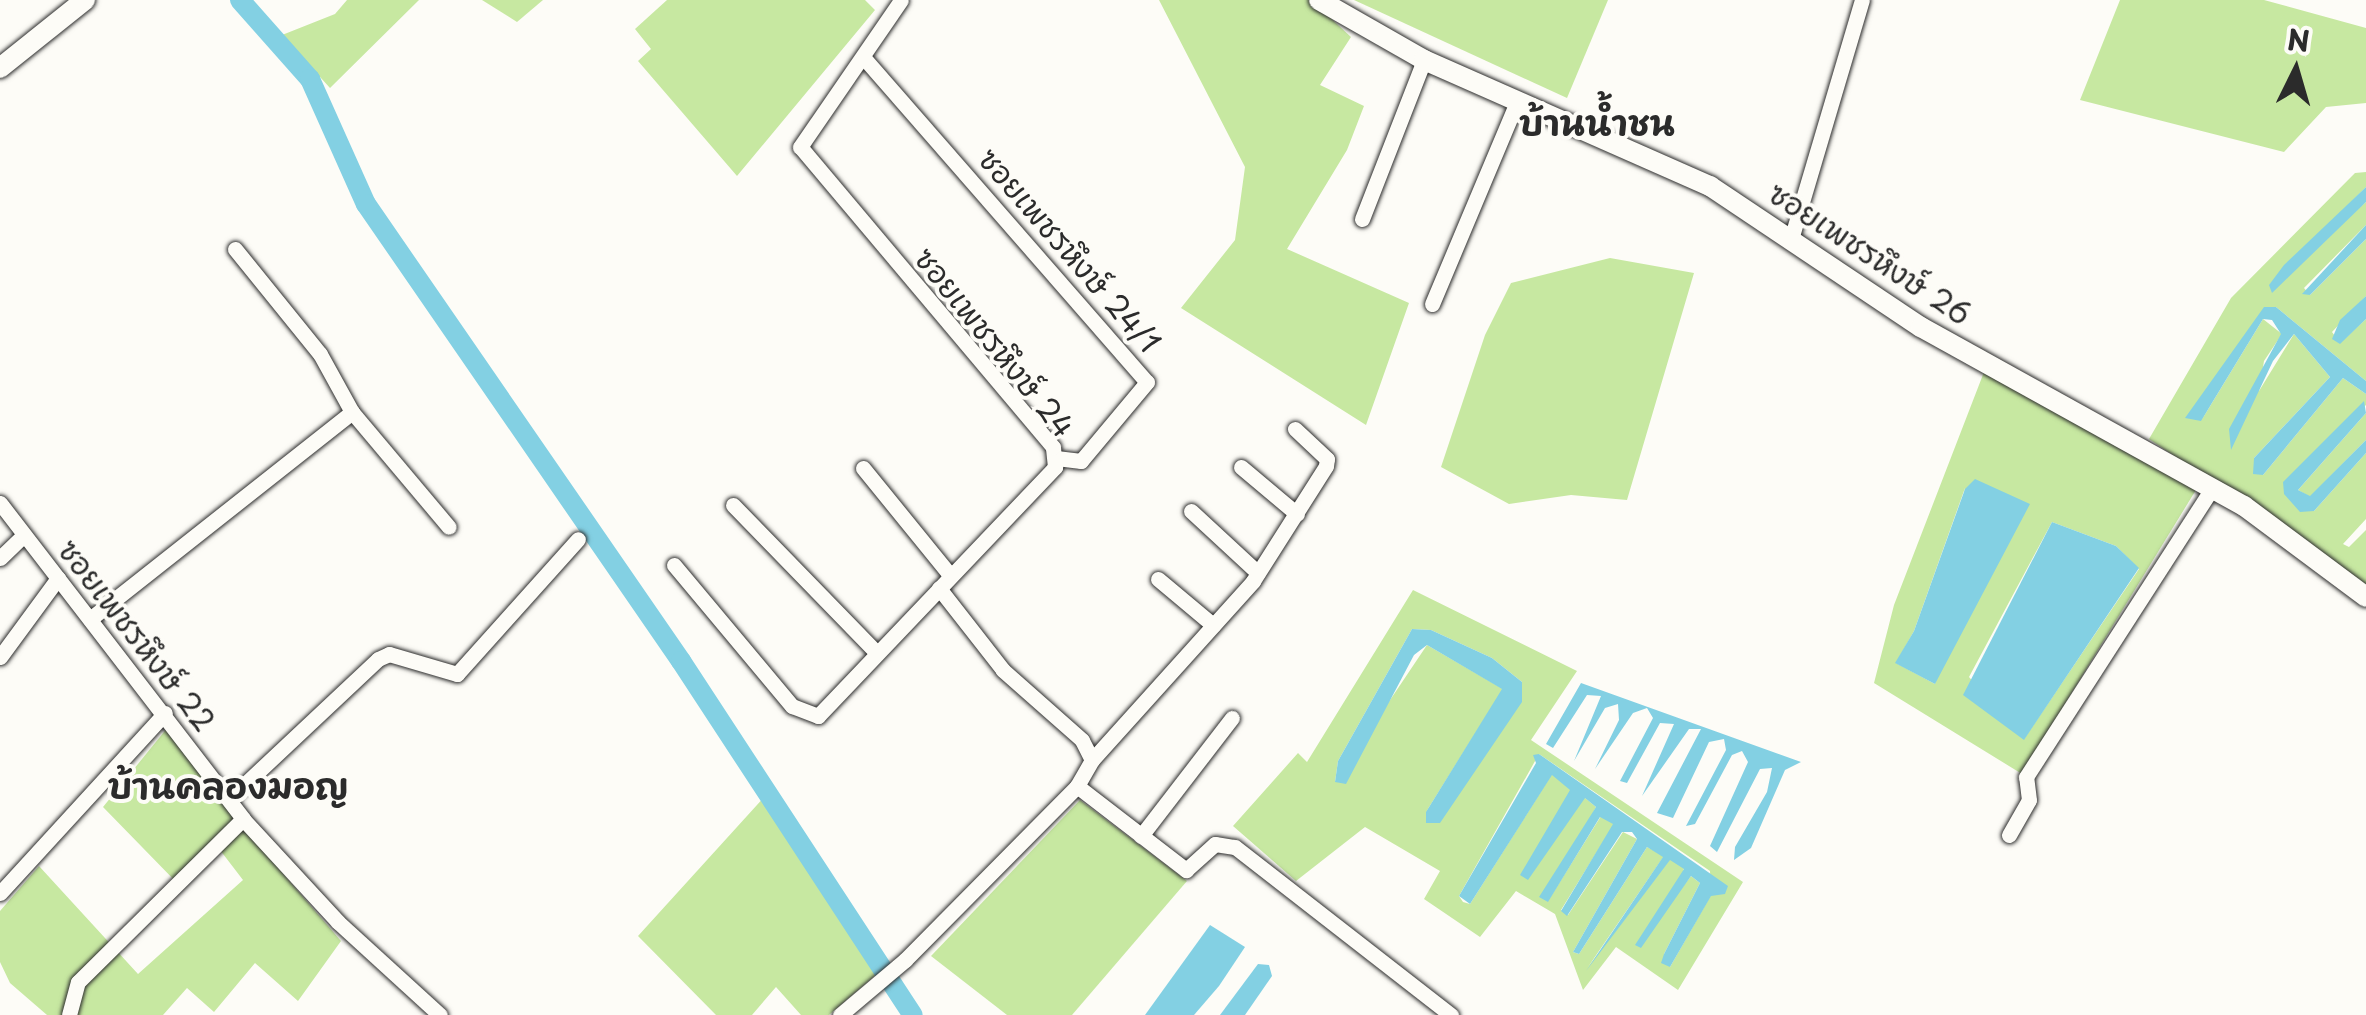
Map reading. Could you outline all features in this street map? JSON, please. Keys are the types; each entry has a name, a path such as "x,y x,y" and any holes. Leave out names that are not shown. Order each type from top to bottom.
{"street":[{"path":"0,68 85,0"},
{"name":"ซอยเพชรหึงษ์ 24","path":"674,565 801,714 818,716 949,574 1055,467 1056,458 802,154 800,140 864,58 901,0"},
{"name":"ซอยเพชรหึงษ์ 26","path":"1319,0 1424,60 1710,186 1792,236 1921,326 2212,487 2366,597"},
{"path":"1792,236 1862,0"},
{"name":"ซอยเพชรหึงษ์ 24/1","path":"864,58 1147,382 1081,461 1056,458"},
{"path":"1362,218 1424,60"},
{"path":"1432,304 1518,99"},
{"path":"235,249 320,354 352,412 449,527"},
{"path":"90,618 352,412"},
{"path":"840,1015 905,960 1077,786 1092,760 1258,574 1327,459 1295,429"},
{"path":"1242,467 1297,514"},
{"path":"862,468 949,574"},
{"path":"2009,835 2029,800 2026,777 2212,487"},
{"name":"ซอยเพชรหึงษ์ 22","path":"0,503 166,713 243,819 338,922 440,1015"},
{"path":"732,505 876,652"},
{"path":"1191,510 1258,574"},
{"path":"0,558 24,535"},
{"path":"229,799 378,660 390,654 457,674 578,539"},
{"path":"0,657 58,578"},
{"path":"1158,579 1213,625"},
{"path":"939,588 1002,670 1082,740 1092,760"},
{"path":"0,893 166,713"},
{"path":"1141,836 1232,718"},
{"path":"1077,786 1186,870 1215,844 1236,847 1450,1015"},
{"path":"69,1015 78,982 243,819"}],"green space":[{"path":"347,0 419,0 330,88 282,35 335,14"},
{"path":"482,0 543,0 517,22"},
{"path":"667,0 865,0 875,10 737,176 638,61 651,49 635,29"},
{"path":"1159,0 1311,0 1351,37 1320,85 1364,106 1347,150 1287,249 1409,303 1366,425 1181,308 1235,240 1245,167"},
{"path":"1354,0 1608,0 1567,98"},
{"path":"2120,0 2264,0 2366,28 2366,103 2326,107 2284,152 2080,100"},
{"path":"2366,172 2366,187 2269,285 2366,202 2366,225 2304,288 2310,295 2366,239 2366,296 2332,332 2340,343 2366,319 2366,381 2276,307 2265,307 2201,421 2263,319 2282,334 2264,361 2259,391 2294,334 2330,377 2254,458 2263,475 2343,378 2366,394 2366,405 2284,482 2314,511 2366,453 2366,519 2343,544 2349,547 2366,530 2366,585 2149,439 2231,298 2355,173"},
{"path":"1610,258 1694,273 1627,500 1571,495 1509,504 1441,467 1485,335 1511,283"},
{"path":"1984,372 2199,485 2022,774 1874,683 1894,605","holes":["1965,488 1935,684 1896,663 1914,631","2052,522 2116,546 2139,569 2024,739 1969,677"]},
{"path":"2366,413 2366,440 2310,497 2298,490"},
{"path":"1413,590 1577,671 1531,740 1743,882 1678,990 1616,947 1583,990 1555,914 1516,891 1480,937 1424,899 1440,871 1365,827 1296,881 1233,826 1298,753 1307,762","holes":["1412,629 1431,630 1492,658 1522,682 1426,812 1503,689 1427,645 1335,782 1338,761","1539,754 1710,871 1711,895 1670,967 1664,954 1700,883 1691,876 1678,893 1684,868 1670,859 1588,967 1664,856 1647,847 1579,954 1573,952 1637,839 1623,832 1568,915 1561,910 1614,824 1601,816 1548,901 1596,807 1584,797 1528,879 1571,790 1552,774 1470,904 1459,896"]},
{"path":"168,727 242,826 341,941 298,1001 255,963 214,1012 187,988 163,1015 47,1015 10,983 0,962 0,911 39,866 138,974 243,880 220,850 181,887 103,807"},
{"path":"767,794 776,795 886,966 829,1015 801,1015 776,987 752,1015 716,1015 638,936"},
{"path":"1080,800 1187,881 1072,1015 1007,1015 931,956"}],"water":[{"path":"2366,187 2366,202 2272,293 2269,285 2284,265"},
{"path":"2366,225 2366,239 2310,295 2302,294"},
{"path":"2366,296 2366,319 2340,344 2332,339 2340,320"},
{"path":"2264,307 2276,307 2366,381 2366,394 2343,378 2263,475 2253,474 2254,458 2330,377 2294,334 2273,361 2231,450 2229,429 2281,334 2272,320 2263,319 2201,421 2185,418"},
{"path":"2364,401 2366,413 2298,490 2310,496 2366,440 2366,453 2314,511 2300,512 2284,494 2283,482"},
{"path":"1975,479 2030,504 1935,684 1895,663 1914,631 1965,489"},
{"path":"2052,522 2116,546 2139,568 2024,740 1963,695"},
{"path":"1412,629 1431,630 1492,658 1522,682 1522,702 1440,823 1426,823 1426,812 1502,689 1427,645 1414,655 1346,784 1335,782 1338,761"},
{"path":"1581,683 1801,762 1785,770 1751,848 1734,860 1735,847 1767,792 1772,768 1760,769 1717,852 1710,846 1748,762 1742,751 1732,755 1695,824 1686,826 1726,750 1724,739 1709,742 1673,818 1657,813 1701,729 1689,729 1642,796 1674,724 1660,723 1627,783 1620,781 1653,718 1647,708 1633,713 1595,769 1619,720 1618,704 1605,708 1574,761 1601,696 1587,695 1553,748 1546,744"},
{"path":"1539,754 1728,886 1725,894 1711,896 1670,967 1661,963 1664,954 1700,883 1691,876 1641,948 1635,945 1684,869 1670,860 1586,971 1663,857 1647,847 1579,954 1573,952 1637,839 1632,832 1622,832 1567,916 1561,911 1613,824 1600,817 1548,902 1539,897 1596,807 1585,798 1528,880 1520,875 1570,790 1552,775 1470,904 1459,896 1536,763 1533,755"},
{"path":"1210,925 1245,947 1219,986 1194,1015 1145,1015"},
{"path":"1258,964 1269,965 1272,976 1245,1015 1220,1015"}],"waterway":[{"path":"240,0 310,79 366,204 681,661 913,1015"}],"district":[{"name":"บ้านน้ำชน","path":"1597,122"},
{"name":"บ้านคลองมอญ","path":"228,785"}]}
